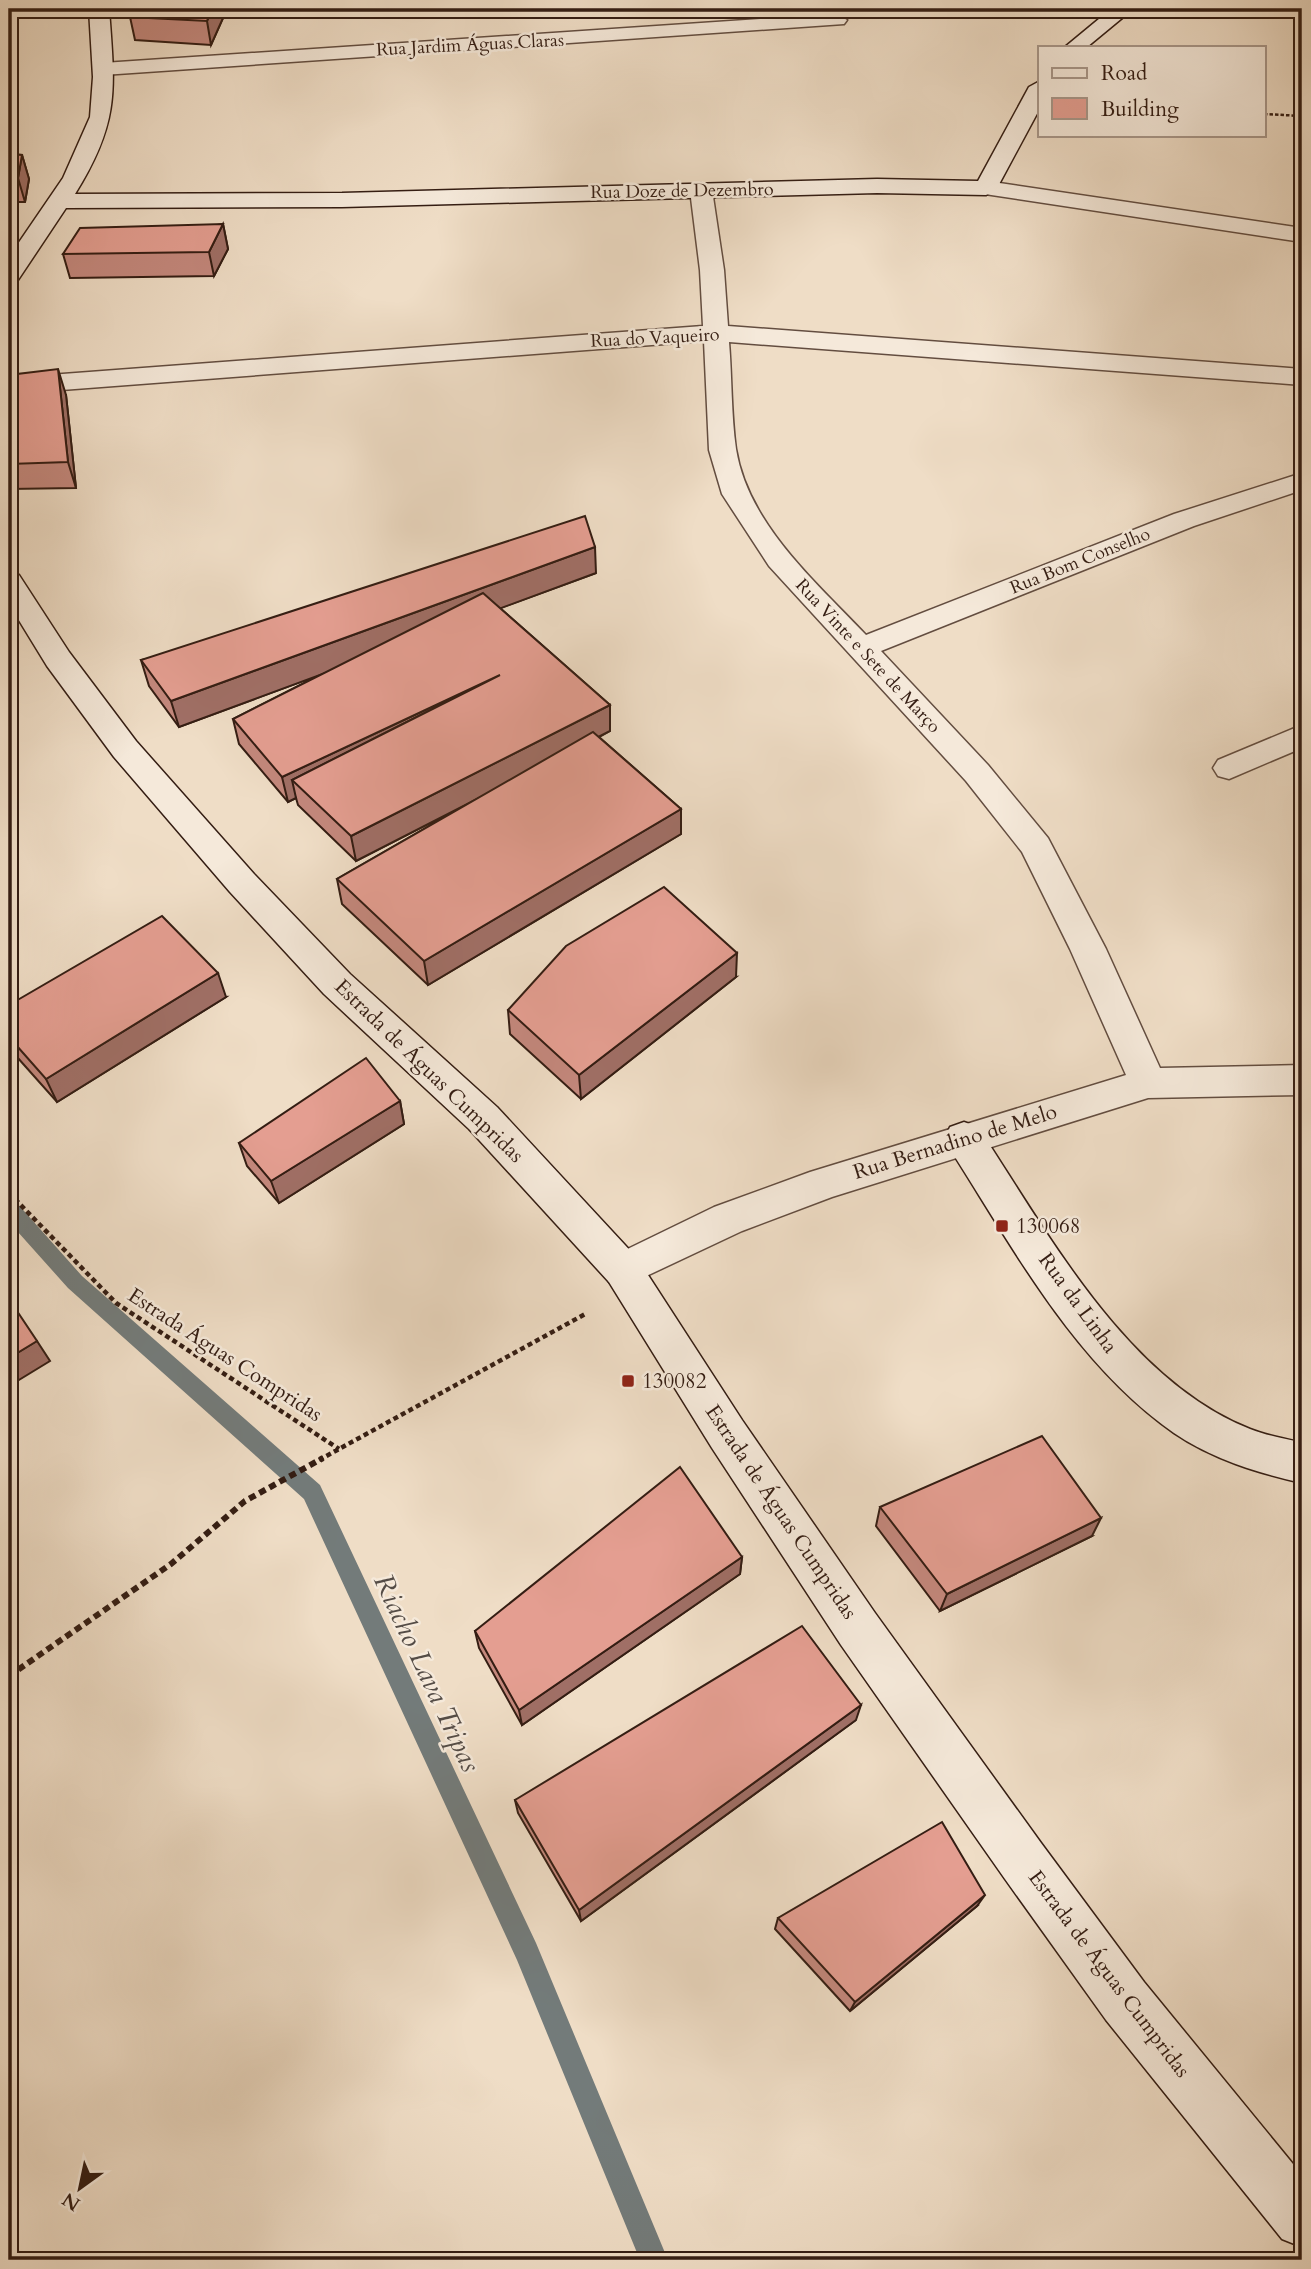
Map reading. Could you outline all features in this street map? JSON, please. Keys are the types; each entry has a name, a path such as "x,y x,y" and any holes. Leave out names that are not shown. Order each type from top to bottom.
{"street":[{"path":"9,275 58,201 88,149 101,117 103,69 99,9"},
{"path":"1076,46 1113,10"},
{"name":"Rua Jardim Águas Claras","path":"103,69 837,20"},
{"path":"986,188 1038,92"},
{"name":"Rua Doze de Dezembro","path":"58,201 342,200 877,186 986,188 1302,235"},
{"name":"Rua Vinte e Sete de Março","path":"701,190 712,270 723,450 736,494 779,560 977,773 1036,846 1088,949 1147,1083"},
{"name":"Rua do Vaqueiro","path":"9,386 296,362 714,334 1302,377"},
{"name":"Rua Bom Conselho","path":"861,648 1184,520 1302,481"},
{"name":"Estrada de Águas Cumpridas","path":"9,581 58,659 125,749 242,883 337,984 483,1118 629,1278 727,1434 859,1629 1023,1861 1125,2001 1302,2219"},
{"path":"1228,768 1302,736"},
{"name":"Rua Bernadino de Melo","path":"629,1278 728,1219 824,1183 1147,1083 1302,1080"},
{"name":"Rua da Linha","path":"964,1138 1097,1336 1149,1390 1195,1424 1272,1459 1302,1463"}],"path":[{"path":"1266,114 1302,116"},
{"name":"Estrada Águas Compridas","path":"9,1193 116,1303 338,1448"},
{"path":"9,1676 171,1564 245,1501 629,1278"}],"building":[{"path":"132,9 212,9 207,21 130,17"},
{"path":"9,154 22,155 18,178 9,178"},
{"path":"223,224 209,252 63,254 80,228"},
{"path":"58,369 68,462 9,464 9,375"},
{"path":"585,516 595,547 171,701 141,660"},
{"path":"483,593 610,705 351,836 292,780 500,675 282,777 233,719"},
{"path":"593,732 681,809 424,961 337,879"},
{"path":"664,887 737,953 579,1075 508,1010 566,946"},
{"path":"162,916 218,973 46,1079 9,1037 9,1005"},
{"path":"366,1058 400,1101 271,1181 239,1143"},
{"path":"9,1299 37,1341 9,1358"},
{"path":"1042,1436 1101,1518 947,1594 880,1507"},
{"path":"680,1467 742,1557 519,1710 475,1631"},
{"path":"802,1626 861,1705 579,1910 515,1800"},
{"path":"942,1822 985,1895 855,2002 778,1918"}],"waterway":[{"name":"Riacho Lava Tripas","path":"9,1208 75,1282 312,1492 527,1952 654,2260"}],"place":[{"name":"130068","path":"1002,1226"},
{"name":"130082","path":"628,1381"}]}
